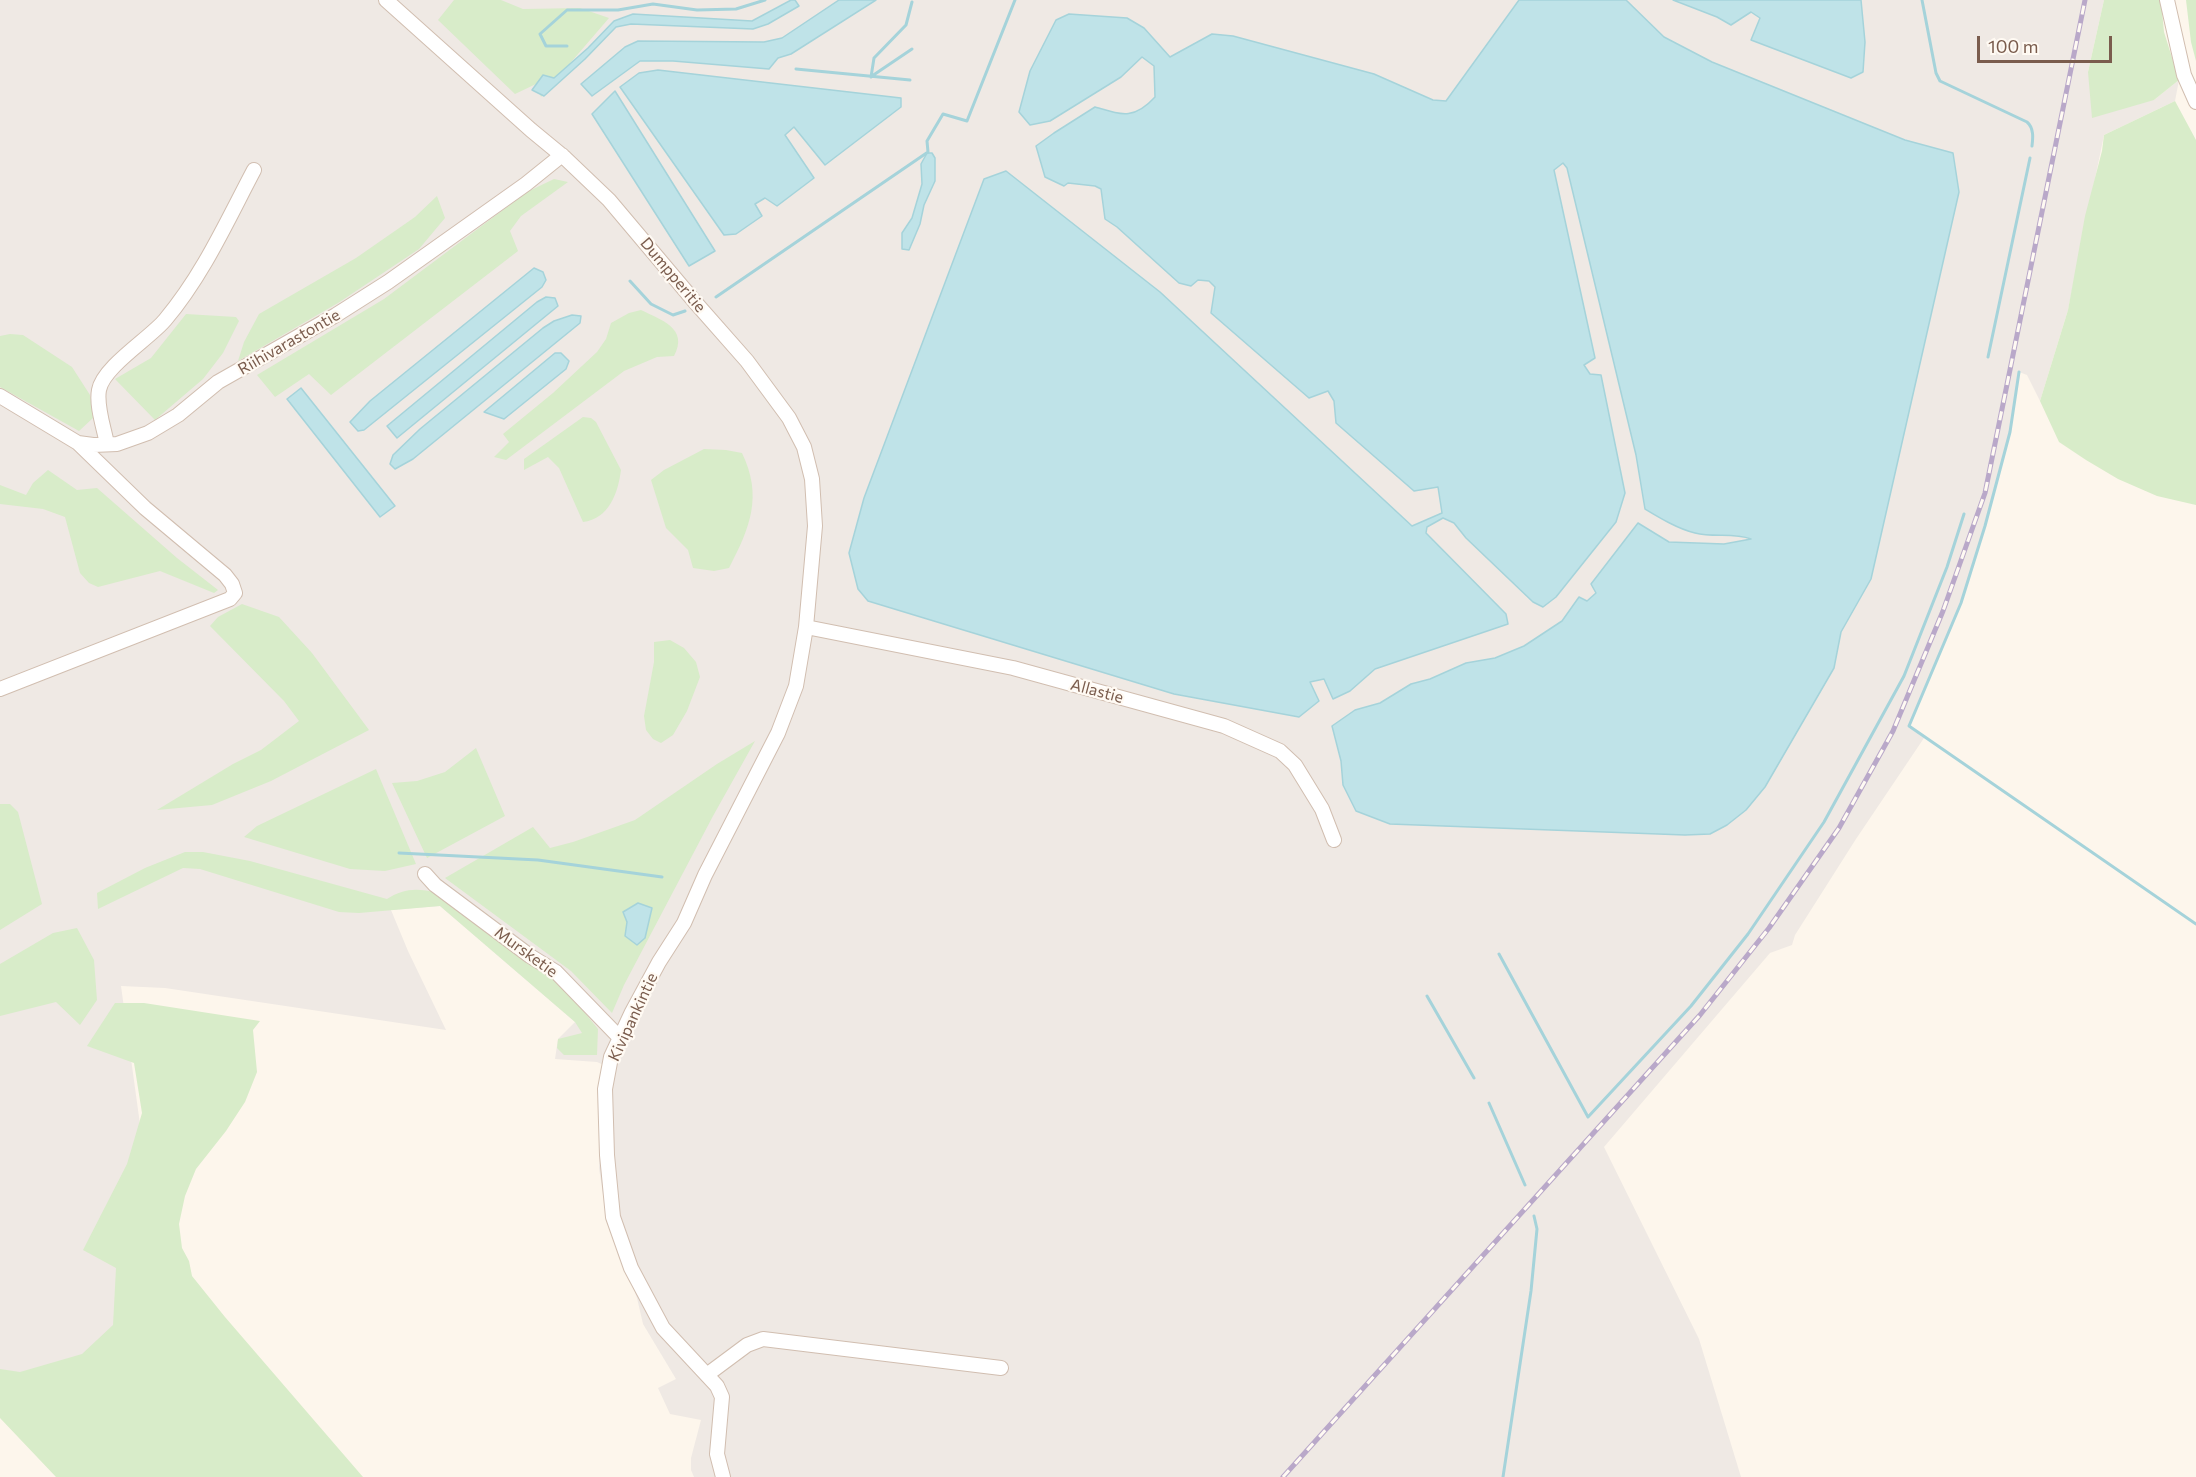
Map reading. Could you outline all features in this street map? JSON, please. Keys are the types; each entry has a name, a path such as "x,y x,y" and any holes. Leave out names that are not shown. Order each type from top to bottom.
{"street":[{"name":"Dumpperitie","path":"386,0 562,155 609,200 747,361 789,418 804,447 812,479 815,526 806,627"},
{"path":"2167,0 2184,75 2196,102"},
{"name":"Riihivarastontie","path":"0,396 78,443 117,444 148,433 178,415 218,382 336,315 388,282 526,184 562,155"},
{"path":"107,444 99,389 108,373 164,321 199,273 254,170"},
{"path":"0,689 230,599 235,593 225,575 145,508 78,443"},
{"name":"Allastie","path":"806,627 1013,668 1224,726 1264,742 1280,751 1295,765 1322,810 1335,840"},
{"name":"Kivipankintie","path":"723,1477 717,1454 722,1397 708,1374 663,1328 631,1268 613,1217 607,1155 605,1089 611,1057 620,1038 659,962 684,923 705,875 778,733 796,686 806,627"},
{"name":"Mursketie","path":"425,874 435,885 530,956 556,972 620,1038"},
{"path":"708,1374 747,1345 763,1340 1001,1368"}],"shaded area":[{"path":"0,0 2104,0 2088,72 2154,100 2179,80 2175,101 2104,135 2068,310 2040,401 2027,375 2019,372 2010,432 1985,526 1961,603 1909,726 1924,738 1856,839 1795,935 1792,945 1770,953 1604,1147 1699,1339 1741,1477 694,1477 691,1470 691,1458 701,1420 670,1414 658,1388 676,1379 643,1324 637,1298 606,1215 599,1168 601,1112 608,1067 597,1062 555,1059 558,1039 575,1022 440,906 391,910 446,1030 165,988 121,986 164,1299 86,1383 0,1374"}],"green space":[{"path":"454,0 501,0 523,9 580,8 609,18 541,97 536,84 515,94 438,20"},
{"path":"2104,0 2161,0 2164,32 2179,80 2154,100 2092,118 2088,72"},
{"path":"2186,0 2196,0 2196,61 2191,42"},
{"path":"2175,101 2196,140 2196,505 2157,496 2118,479 2059,442 2040,401 2068,310 2085,216 2104,135"},
{"path":"554,179 568,182 521,216 510,231 518,251 331,395 309,374 275,397 257,375 384,299 527,192"},
{"path":"437,196 445,218 419,249 338,303 238,361 244,342 259,314 356,258 415,217"},
{"path":"641,310 671,326 678,338 674,356 657,357 624,371 506,460 494,457 509,442 503,434 553,393 597,352 606,339 611,323 629,313"},
{"path":"186,314 236,317 239,321 223,353 203,379 155,420 115,379 151,358"},
{"path":"23,335 72,367 90,395 93,418 79,431 0,387 0,336"},
{"path":"583,417 591,418 596,422 621,470 615,496 606,510 592,520 583,522 559,468 548,457 524,470 524,459"},
{"path":"704,449 742,453 752,483 751,512 743,539 729,568 714,571 693,568 688,550 666,528 651,480 664,470"},
{"path":"48,470 77,490 97,488 177,558 218,590 214,593 160,571 98,587 89,583 80,573 65,517 43,509 0,504 0,485 26,495 33,483"},
{"path":"242,604 279,617 312,653 369,730 271,781 212,805 157,810 233,764 261,750 299,721 284,701 210,626 218,617"},
{"path":"670,640 684,648 696,662 700,677 687,711 673,735 661,743 653,739 646,730 644,716 654,662 654,642"},
{"path":"755,741 624,985 612,1013 571,971 445,878 533,827 550,848 635,820"},
{"path":"476,748 505,816 427,858 392,783 417,781 445,772"},
{"path":"376,769 416,864 385,871 350,869 244,837 257,826"},
{"path":"0,804 10,804 18,812 42,904 0,930"},
{"path":"185,852 203,852 250,861 387,899 411,890 437,893 544,971 568,992 598,1029 597,1055 564,1055 557,1048 558,1039 582,1033 575,1022 440,906 359,913 339,912 200,869 183,868 98,909 97,893 145,868"},
{"path":"77,928 94,960 97,1000 80,1025 56,1002 0,1016 0,964 53,933"},
{"path":"115,1003 144,1003 260,1021 253,1030 257,1072 245,1102 196,1169 185,1196 179,1224 182,1248 189,1261 192,1276 363,1477 56,1477 0,1418 0,1369 20,1372 82,1354 113,1325 116,1268 83,1250 127,1164 142,1113 134,1063 87,1046"}],"water":[{"path":"795,0 799,6 768,24 753,29 631,24 616,27 544,96 532,90 543,75 554,78 614,21 633,14 752,21"},
{"path":"839,0 876,0 791,54 778,58 769,69 673,61 640,61 592,96 581,84 625,47 638,41 764,42 782,38"},
{"path":"1519,0 1626,0 1664,37 1712,62 1905,140 1953,153 1959,192 1871,579 1841,632 1834,668 1765,787 1746,810 1727,825 1710,834 1685,835 1390,824 1356,811 1343,785 1341,761 1332,726 1355,710 1380,703 1411,684 1430,679 1466,663 1495,658 1524,646 1562,621 1579,597 1587,601 1596,593 1591,584 1638,523 1669,542 1724,544 1751,539 1689,531 1645,509 1636,455 1567,168 1563,163 1554,170 1595,358 1584,365 1590,374 1601,375 1625,493 1616,522 1556,597 1543,607 1533,602 1466,538 1454,523 1443,518 1427,527 1426,533 1506,614 1508,624 1375,669 1350,691 1333,699 1324,679 1310,682 1319,701 1299,717 1174,694 868,601 858,589 849,553 864,498 984,179 1006,171 1160,292 1412,526 1442,513 1438,487 1414,491 1336,423 1334,401 1328,391 1309,398 1211,313 1215,287 1209,281 1198,280 1191,286 1179,283 1105,219 1101,189 1095,186 1068,183 1064,186 1045,177 1036,146 1095,107 1127,114 1141,109 1155,97 1154,66 1142,57 1121,77 1050,121 1030,125 1019,112 1030,71 1056,20 1069,14 1127,18 1144,28 1170,57 1212,34 1233,36 1374,74 1433,100 1446,101"},
{"path":"1673,0 1861,0 1865,42 1863,72 1851,78 1751,40 1760,18 1751,12 1731,25 1717,17"},
{"path":"658,70 901,98 901,107 825,165 794,127 785,135 814,178 777,206 765,198 755,204 762,216 736,234 724,235 620,87 639,73"},
{"path":"615,91 715,251 689,266 592,114"},
{"path":"927,153 932,153 935,158 935,181 924,205 920,224 909,250 902,249 902,233 912,218 922,184 921,164"},
{"path":"534,268 543,272 546,280 542,287 364,430 358,431 350,422 370,401"},
{"path":"546,297 555,298 558,306 397,438 387,426"},
{"path":"572,315 581,316 580,323 413,459 395,469 390,464 393,455 420,429 543,328 554,321"},
{"path":"555,353 561,353 569,361 566,369 504,419 484,412"},
{"path":"301,388 395,506 380,517 287,399"},
{"path":"638,903 652,908 645,938 637,945 625,936 627,922 623,912"}],"waterway":[{"path":"567,46 546,46 540,34 567,10 618,10 653,4 697,10 736,9 765,0"},
{"path":"716,297 928,152 927,141 943,114 967,121 1015,0"},
{"path":"1922,0 1936,73 1940,81 2027,122 2032,130 2032,146"},
{"path":"871,77 874,58 906,25 912,2"},
{"path":"872,76 912,49"},
{"path":"796,69 910,80"},
{"path":"1988,357 2030,158"},
{"path":"630,281 651,304 673,315 685,311"},
{"path":"2019,372 2010,432 1985,526 1961,603 1909,726 2196,924"},
{"path":"1499,954 1588,1117 1691,1006 1748,934 1824,822 1904,676 1947,567 1964,514"},
{"path":"399,853 538,860 662,877"},
{"path":"1427,996 1474,1078"},
{"path":"1489,1103 1525,1185"},
{"path":"1503,1477 1531,1291 1537,1229 1534,1216"}],"railway":[{"path":"1283,1477 1700,1015 1769,928 1839,828 1893,731 1943,611 1985,493 2085,0"}]}
